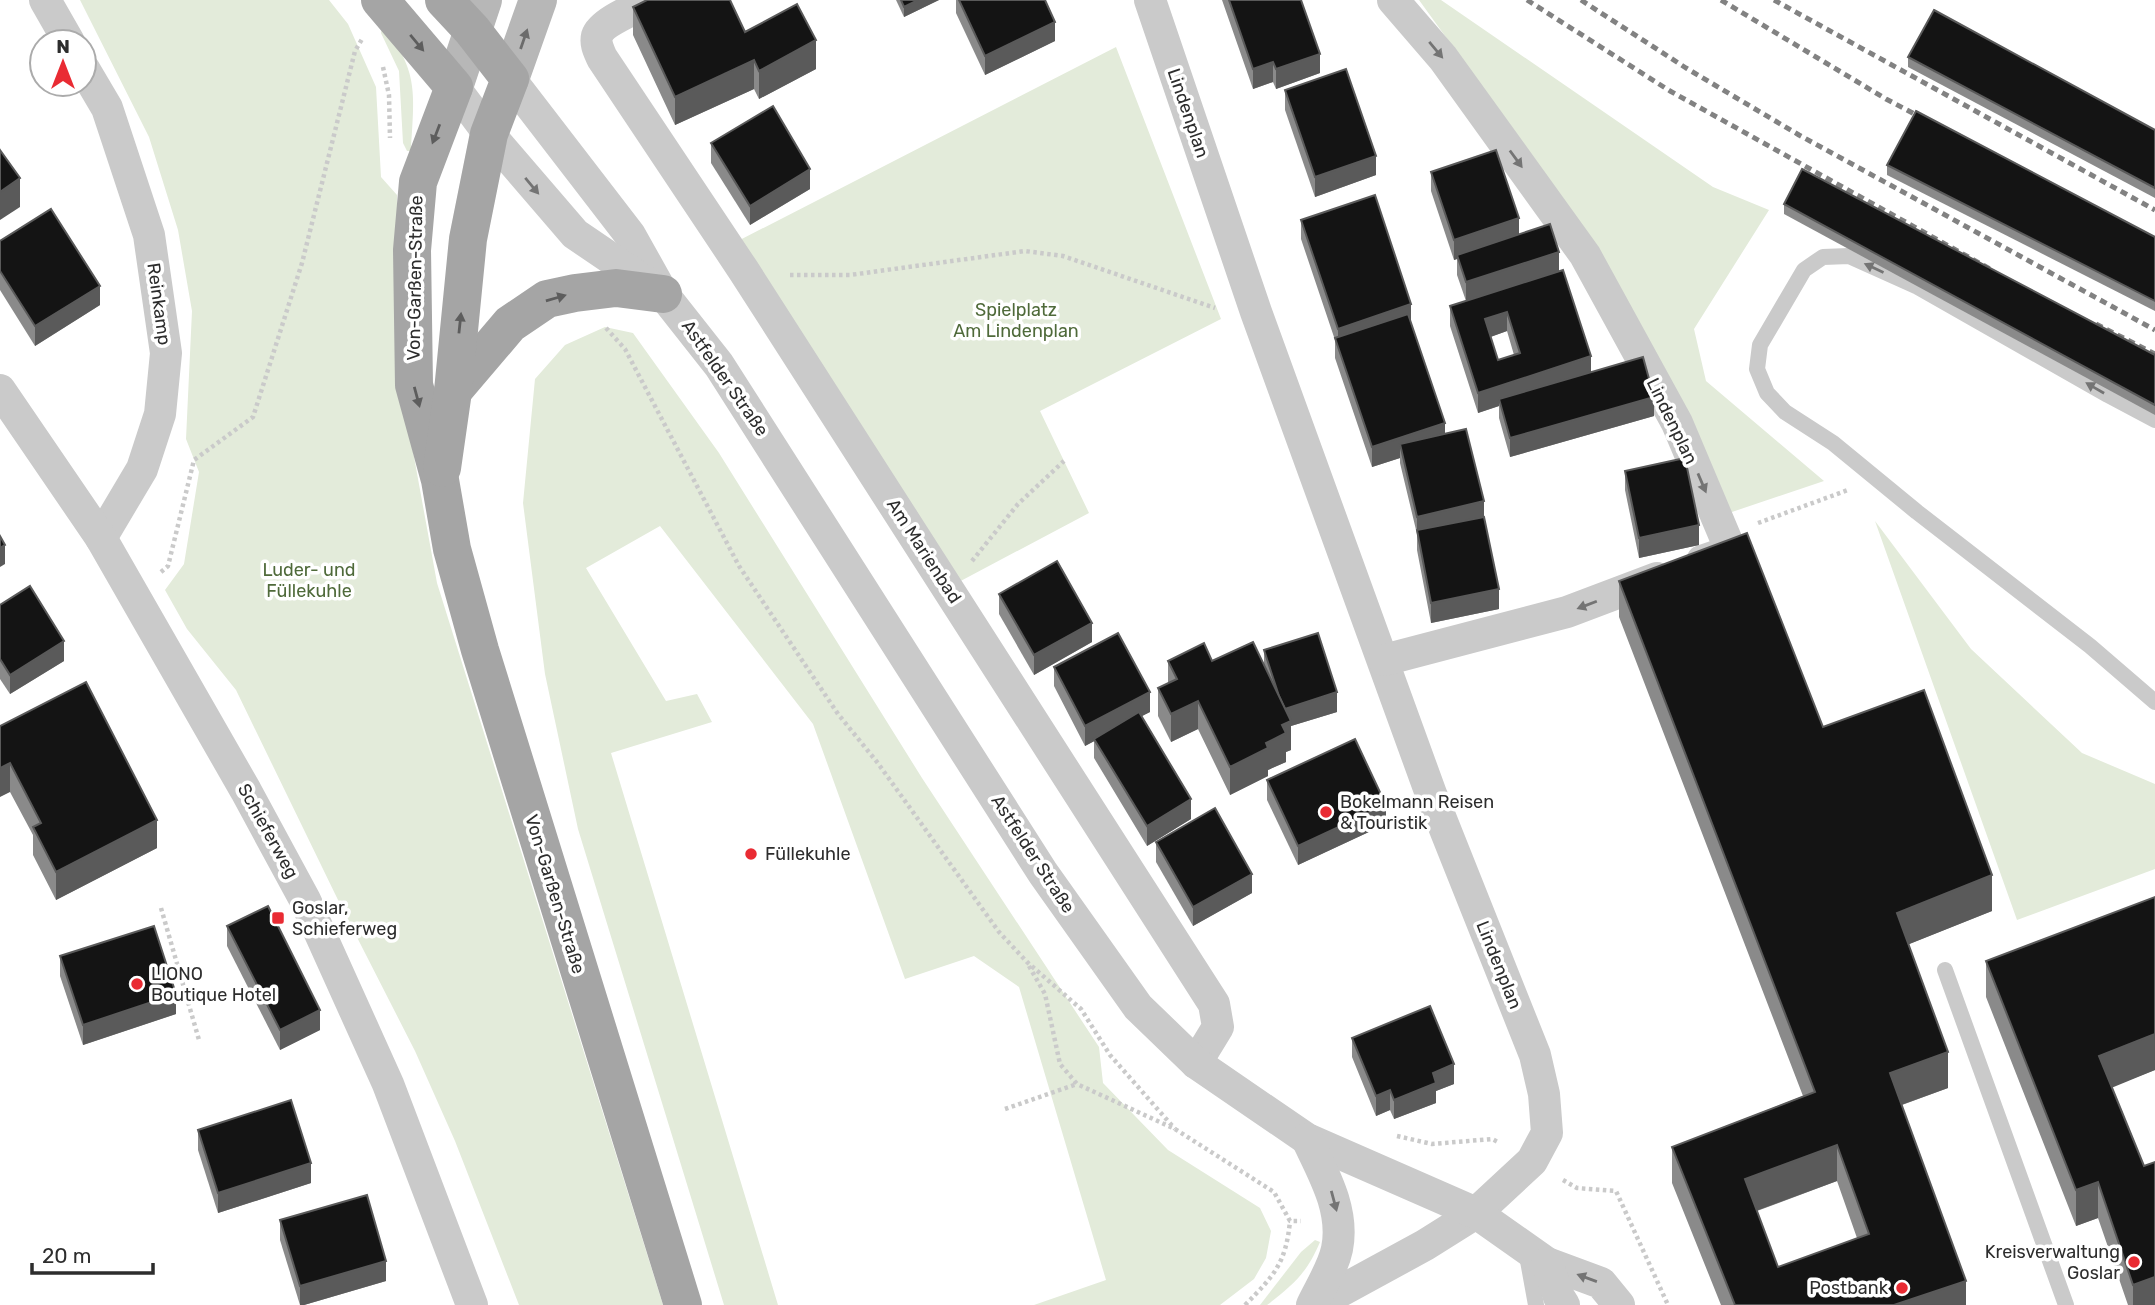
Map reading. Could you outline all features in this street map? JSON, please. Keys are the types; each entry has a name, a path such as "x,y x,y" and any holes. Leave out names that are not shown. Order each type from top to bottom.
{"main road":[{"name":"Astfelder Straße","path":"380,0 454,87"},
{"name":"Astfelder Straße","path":"444,0 478,15 510,79"},
{"name":"Von-Garßen-Straße","path":"440,480 453,391 468,239 489,134 538,0"},
{"name":"Von-Garßen-Straße","path":"478,15 418,182 412,250 414,385 440,480 452,549 480,650 682,1305"},
{"path":"453,391 510,324 547,299 616,288 663,294"}],"street":[{"path":"45,0 61,28"},
{"name":"Am Marienbad","path":"652,0 604,26 597,35 597,45 602,58 744,271 1214,1004 1218,1027 1196,1063"},
{"name":"Lindenplan","path":"1150,0 1256,312 1432,794 1535,1055 1544,1094 1546,1133 1532,1161 1476,1213 1425,1245 1313,1305"},
{"name":"Lindenplan","path":"1393,0 1443,58 1584,255 1676,423 1724,536"},
{"name":"Astfelder Straße","path":"510,79 630,235 663,294 719,365 1043,873 1138,1007 1196,1063 1307,1139 1476,1213 1536,1255 1601,1283 1619,1305"},
{"name":"Astfelder Straße","path":"454,87 489,134 575,234 663,294"},
{"name":"Reinkamp","path":"98,93 107,108 149,235 166,353 160,414 142,469 101,538"},
{"name":"Schieferweg","path":"0,390 101,538 246,791 305,900 388,1084 426,1178 472,1305"},
{"path":"1384,660 1567,612 1731,551 1724,536"},
{"path":"1307,1139 1331,1189 1339,1219 1336,1250 1313,1305"},
{"path":"1536,1255 1564,1305"}],"lane":[{"path":"2155,420 1918,287 1849,256 1823,257 1804,270 1760,345 1757,369 1767,393 1786,412 1817,431 2090,646 2155,702"},
{"path":"1945,971 2066,1305"},
{"path":"1536,1255 1536,1305"}],"path":[{"path":"134,596 168,566 194,460 253,417 302,263 355,51 365,33 372,44"},
{"path":"379,55 387,78 390,142"},
{"path":"744,271 791,275 850,275 1026,251 1063,256 1223,310 1256,312"},
{"path":"575,293 625,349 739,566 838,714 877,762 999,932 1027,962 1081,1009 1110,1055 1175,1129 1077,1084 1060,1064 1045,994 1027,962"},
{"path":"952,595 974,559 1018,503 1064,461"},
{"path":"1724,536 1877,479"},
{"path":"161,908 199,1040"},
{"path":"1005,1109 1077,1084"},
{"path":"1392,1135 1432,1144 1492,1139 1577,1188 1616,1191 1668,1305"},
{"path":"1245,1305 1272,1279 1287,1248 1290,1221"}],"green space":[{"name":"Luder- und Füllekuhle","path":"80,0 329,0 348,24 376,87 381,177 397,195 398,369 437,583 663,1305 519,1305 455,1141 415,1051 236,690 187,629 165,590 184,564 199,472 186,439 192,311 178,230 149,137 98,36 98,28 94,28"},
{"path":"1419,0 1441,0 1713,187 1769,210 1694,329 1706,381 1824,481 1723,515 1521,141"},
{"path":"382,26 403,56 409,70 413,99 411,151 407,151 403,143 399,71 381,33"},
{"name":"Spielplatz Am Lindenplan","path":"1116,47 1221,319 1040,411 1089,513 955,584 734,243"},
{"path":"605,327 633,333 719,453 922,778 1099,1047 1103,1083 1168,1150 1260,1208 1271,1231 1266,1258 1254,1279 1220,1305 1034,1305 1106,1280 1019,987 974,956 905,979 813,724 660,526 586,568 666,701 697,694 712,722 611,753 778,1305 724,1305 578,829 545,674 523,503 535,379 565,345"},
{"path":"1875,521 1971,649 2082,753 2155,784 2155,869 2017,920"},
{"path":"1315,1240 1320,1242 1298,1278 1267,1305 1260,1305 1301,1252"}],"building":[{"path":"647,0 730,0 745,32 797,4 816,40 759,71 754,60 675,97 633,7"},
{"path":"901,0 918,0 904,7"},
{"path":"959,0 1045,0 1055,22 985,56"},
{"path":"1229,0 1301,0 1320,54 1276,69 1273,62 1253,69"},
{"path":"1934,10 2155,130 2155,188 1908,57"},
{"path":"1346,69 1376,156 1315,177 1285,90"},
{"path":"773,106 810,169 750,206 711,143"},
{"path":"1916,111 2155,237 2155,301 1887,165"},
{"path":"0,150 20,178 0,192"},
{"path":"1496,150 1519,218 1454,240 1431,172"},
{"path":"1802,169 2155,355 2155,405 1784,204"},
{"path":"1375,195 1411,304 1338,329 1301,220"},
{"path":"51,209 100,286 35,326 0,271 0,241"},
{"path":"1550,224 1559,252 1466,282 1457,255"},
{"path":"1563,270 1591,356 1478,393 1450,306","holes":["1507,312 1520,353 1498,360 1485,319"]},
{"path":"1408,314 1445,423 1372,447 1335,338"},
{"path":"1643,357 1654,397 1510,438 1499,399"},
{"path":"1466,429 1484,501 1417,517 1400,444"},
{"path":"1685,458 1699,525 1639,538 1625,471"},
{"path":"1484,517 1499,589 1431,603 1417,530"},
{"path":"1747,533 1823,727 1924,690 1992,875 1897,913 1948,1052 1890,1073 1966,1281 1894,1305 1735,1305 1672,1147 1815,1092 1619,581","holes":["1837,1145 1869,1234 1778,1267 1745,1179"]},
{"path":"1057,561 1092,623 1034,655 999,594"},
{"path":"30,586 64,641 10,675 0,659 0,605"},
{"path":"1118,633 1150,692 1085,726 1054,667"},
{"path":"1318,633 1337,692 1285,709 1264,650"},
{"path":"1253,642 1291,721 1282,725 1286,733 1266,743 1268,748 1230,767 1198,701 1171,714 1158,688 1177,679 1168,661 1204,643 1212,661"},
{"path":"86,682 157,820 56,872 33,827 41,823 10,763 0,768 0,726"},
{"path":"1139,712 1191,799 1147,826 1094,739"},
{"name":"Bokelmann Reisen & Touristik","path":"1355,739 1386,805 1298,846 1267,780"},
{"path":"1215,808 1252,874 1193,907 1156,842"},
{"path":"2155,897 2155,1034 2099,1056 2144,1166 2155,1162 2155,1277 2133,1285 2098,1182 2076,1190 1986,961"},
{"path":"268,906 320,1010 280,1030 227,926"},
{"path":"154,926 176,994 83,1025 60,956"},
{"path":"1430,1006 1454,1064 1433,1073 1436,1083 1394,1100 1390,1090 1376,1096 1352,1038"},
{"path":"291,1100 311,1163 218,1193 198,1130"},
{"path":"367,1195 386,1261 300,1286 280,1220"}],"railway":[{"path":"1527,0 1670,91 1990,269"},
{"path":"1581,0 1686,68 1799,135 2155,330"},
{"path":"1721,0 1886,99 1930,122"},
{"path":"1774,0 2155,210"},
{"path":"2096,324 2155,354"}],"place":[{"name":"Bokelmann Reisen & Touristik","path":"1326,812"},
{"name":"Füllekuhle","path":"751,854"},
{"name":"Goslar, Schieferweg","path":"278,918"},
{"name":"LIONO Boutique Hotel","path":"137,984"},
{"name":"Kreisverwaltung Goslar","path":"2134,1262"},
{"name":"Postbank","path":"1902,1288"}]}
